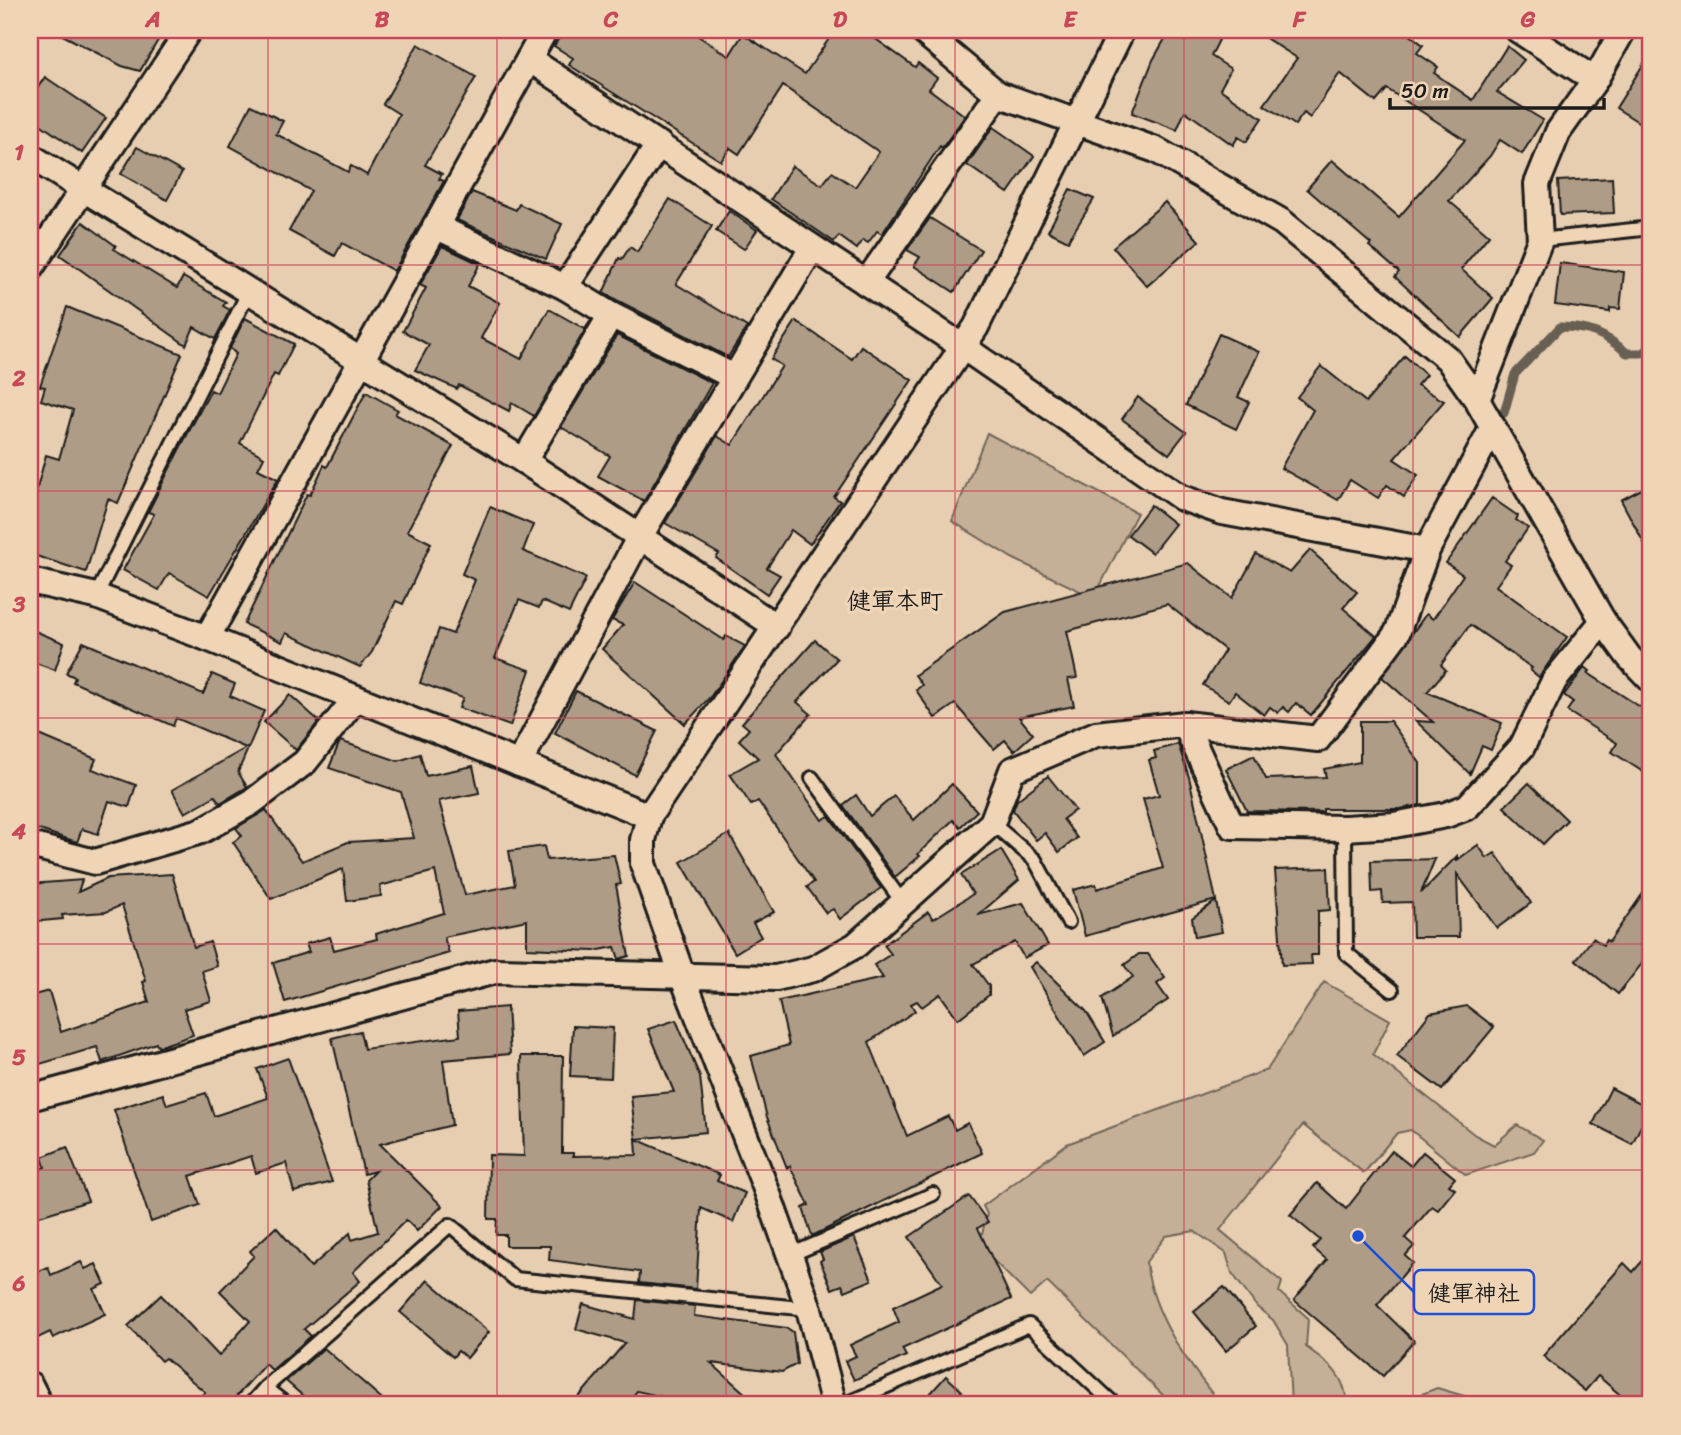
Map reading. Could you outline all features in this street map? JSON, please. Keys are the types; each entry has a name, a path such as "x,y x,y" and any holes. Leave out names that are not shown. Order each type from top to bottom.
{"street":[{"path":"30,269 81,188 189,30"},
{"path":"207,638 545,30"},
{"path":"921,30 999,94 1156,150 1282,222 1448,359 1478,400 1603,621 1629,657 1651,680"},
{"path":"834,1405 809,1308 683,978 643,864 643,840 649,816 976,327 1122,30"},
{"path":"1518,30 1595,80"},
{"path":"1478,400 1540,240 1537,184 1558,132 1595,80 1623,30"},
{"path":"529,59 963,347 1182,498 1222,512 1427,550"},
{"path":"866,283 999,94"},
{"path":"565,287 659,144"},
{"path":"30,156 524,461 777,627"},
{"path":"435,226 565,287 611,315 734,377"},
{"path":"519,764 640,536 811,248"},
{"path":"524,461 611,315"},
{"path":"30,1098 495,971 645,974 683,978 776,978 813,969 856,945 992,823 1013,770 1097,734 1185,724 1318,739 1397,633 1427,550 1493,428"},
{"path":"30,581 96,596 207,638 649,816"},
{"path":"1185,724 1232,826 1345,828 1446,816 1467,807 1522,747 1554,681 1603,621"},
{"path":"30,845 95,862 201,831 252,802 305,762 356,698"},
{"path":"30,1385 40,1405"}],"lane":[{"path":"1540,240 1651,228"},
{"path":"96,596 249,291"},
{"path":"812,778 903,903"},
{"path":"992,823 1035,860 1068,922"},
{"path":"1345,828 1346,953 1392,990"},
{"path":"790,1255 933,1194"},
{"path":"250,1405 265,1388 450,1226 515,1279 809,1308"},
{"path":"843,1405 1029,1325 1115,1405"},
{"path":"265,1388 287,1405"}],"shaded area":[{"path":"987,433 1137,513 1094,598 1012,558 952,521"},
{"path":"1324,982 1390,1020 1373,1054 1475,1135 1494,1145 1517,1125 1543,1140 1534,1152 1466,1175 1411,1130 1397,1133 1364,1173 1303,1125 1220,1230 1282,1282 1279,1292 1308,1318 1306,1347 1328,1364 1339,1378 1347,1405 1291,1405 1288,1345 1273,1320 1257,1307 1232,1273 1226,1253 1194,1231 1166,1236 1146,1262 1156,1302 1173,1338 1221,1405 1173,1405 1047,1282 1030,1297 979,1246 987,1214 983,1206 1067,1144 1267,1070"},
{"path":"1437,1388 1464,1396 1474,1405 1394,1405"}],"building":[{"path":"53,30 164,30 140,71 122,66"},
{"path":"564,30 689,30 729,56 743,34 805,74 835,30 863,30 915,67 918,63 937,78 929,89 965,116 942,148 940,146 882,234 877,231 868,243 863,240 857,249 839,236 834,242 771,199 792,166 822,185 832,172 855,187 879,152 783,86 739,154 730,148 721,161 569,65 573,58 554,46"},
{"path":"1170,30 1201,30 1219,40 1211,56 1231,69 1220,89 1262,118 1246,142 1238,137 1233,145 1185,111 1177,130 1132,113 1153,60"},
{"path":"1253,30 1404,30 1423,45 1417,53 1438,67 1434,73 1473,100 1507,46 1524,60 1497,92 1543,120 1522,154 1500,140 1490,156 1449,201 1489,235 1461,269 1493,298 1460,337 1395,277 1399,272 1369,246 1371,244 1307,189 1332,160 1399,217 1465,140 1387,89 1376,102 1340,73 1310,118 1304,113 1295,125 1264,105 1297,58"},
{"path":"418,44 476,77 425,165 442,174 439,179 444,181 394,271 342,243 335,256 289,231 311,191 230,146 251,105 283,121 276,134 348,172 351,166 367,175 399,114 383,104"},
{"path":"1651,52 1651,130 1616,108"},
{"path":"45,77 106,118 82,153 30,117 30,99"},
{"path":"993,127 1034,156 1008,193 967,165"},
{"path":"137,147 182,172 167,200 121,174"},
{"path":"1612,178 1614,213 1560,215 1558,181"},
{"path":"1070,189 1094,199 1068,241 1048,231"},
{"path":"472,192 516,210 519,204 562,224 546,259 457,220"},
{"path":"670,199 712,226 676,284 747,327 728,357 603,293 619,258 622,259 630,247 637,252"},
{"path":"1165,202 1199,241 1147,286 1113,247"},
{"path":"729,211 757,230 744,249 716,231"},
{"path":"930,218 981,250 954,292 914,266 920,257 907,250"},
{"path":"83,222 116,246 114,249 177,288 183,277 226,302 223,306 230,310 215,339 194,327 186,345 60,255"},
{"path":"442,246 480,264 468,286 500,303 481,338 521,359 549,309 585,329 591,320 534,416 512,403 509,411 459,385 457,389 415,370 429,345 403,331 426,288 420,285"},
{"path":"1560,263 1624,272 1620,309 1610,308 1610,312 1555,305"},
{"path":"67,307 182,354 118,503 108,499 86,572 30,554 30,497 34,499 46,455 59,459 73,410 41,400 45,387 40,386"},
{"path":"245,318 294,344 278,376 274,374 240,443 264,457 258,469 278,479 209,596 169,573 159,590 123,570 154,514 148,512 179,450 211,390 217,393 236,354 230,348"},
{"path":"796,321 852,359 861,346 912,380 834,497 840,501 810,544 791,530 767,568 780,575 767,594 716,558 719,554 665,523 717,436 732,445 782,366 771,359"},
{"path":"1219,334 1259,352 1238,397 1249,402 1236,429 1186,405"},
{"path":"617,335 712,383 644,501 598,476 610,456 561,427"},
{"path":"1405,356 1426,375 1417,385 1444,401 1394,459 1418,475 1404,497 1387,485 1378,498 1350,480 1338,500 1281,468 1313,410 1297,397 1321,366 1366,402"},
{"path":"366,392 398,410 395,414 453,446 407,531 431,543 403,604 396,601 372,652 360,667 286,633 282,642 244,624 307,494 310,495 324,465 327,467"},
{"path":"1138,397 1186,432 1169,454 1122,419"},
{"path":"1651,484 1651,556 1621,500"},
{"path":"1492,498 1518,516 1516,520 1528,528 1505,561 1511,565 1496,586 1567,637 1539,677 1530,670 1532,668 1470,625 1441,665 1446,670 1427,692 1502,723 1491,750 1482,746 1470,774 1416,721 1433,722 1382,677 1426,614 1433,619 1463,575 1446,563"},
{"path":"1151,505 1175,524 1152,553 1128,535"},
{"path":"490,507 533,525 523,551 586,578 569,613 542,601 539,608 519,600 495,658 530,670 510,726 459,708 463,698 420,683 439,629 453,634 475,580 462,574"},
{"path":"1310,550 1357,592 1343,608 1376,636 1311,715 1296,703 1289,712 1283,707 1278,713 1270,707 1264,715 1235,692 1229,701 1203,685 1225,650 1167,604 1067,631 1077,678 1068,679 1074,706 1019,717 1033,734 1014,751 1005,740 994,749 955,704 935,718 916,690 922,685 915,675 1005,612 1188,563 1232,598 1256,554 1290,573"},
{"path":"635,582 724,640 726,636 745,646 711,696 685,724 602,649 623,625 612,620"},
{"path":"30,629 64,643 55,670 30,661"},
{"path":"815,640 837,659 797,702 811,714 776,754 822,820 829,816 881,888 840,919 833,909 826,913 807,887 814,882 758,801 751,805 730,774 758,758 739,740 749,729 742,723"},
{"path":"83,642 203,694 212,674 235,684 230,696 264,711 238,772 247,787 220,803 215,796 185,813 172,790 246,748 176,718 173,726 73,682 75,677 66,673"},
{"path":"1585,667 1590,671 1588,673 1651,714 1651,777 1612,752 1617,743 1567,711 1573,702 1564,695"},
{"path":"576,691 657,731 635,775 555,733"},
{"path":"290,695 319,721 296,750 264,722"},
{"path":"1360,721 1390,721 1420,763 1420,805 1400,809 1323,809 1323,812 1247,811 1226,769 1254,755 1266,779 1326,777 1324,769 1360,762"},
{"path":"30,731 96,759 92,769 136,785 129,807 109,801 98,834 82,829 77,842 30,827"},
{"path":"340,741 398,761 420,754 426,776 473,766 479,793 439,801 465,895 515,885 509,851 544,846 547,860 614,855 621,884 616,885 629,956 619,959 615,947 594,951 527,948 527,920 444,937 449,953 285,1002 273,963 309,952 306,944 330,937 334,950 377,939 376,934 444,913 435,871 380,886 381,896 347,901 343,869 271,899 233,842 242,836 236,828 266,810 302,861 348,842 414,838 401,792 329,768"},
{"path":"1178,744 1189,777 1216,900 1085,936 1073,890 1096,884 1097,889 1163,868 1143,799 1159,795 1149,760 1156,758 1154,751"},
{"path":"1048,776 1075,810 1063,819 1077,838 1059,852 1045,833 1036,840 1013,810 1017,800"},
{"path":"1529,783 1567,820 1543,844 1504,807"},
{"path":"952,784 977,811 960,827 953,820 918,854 920,856 895,877 843,805 856,795 870,816 894,796 914,820"},
{"path":"729,834 774,912 753,923 761,937 735,953 681,862"},
{"path":"1478,845 1487,858 1495,853 1531,903 1497,928 1457,874 1459,937 1413,937 1412,902 1383,903 1382,891 1372,892 1371,861 1435,859 1421,893 1457,856 1457,860"},
{"path":"1001,850 1019,880 978,915 1023,903 1048,945 1024,958 1015,942 973,964 989,986 989,995 958,1019 940,994 922,1007 917,1001 911,1004 915,1011 869,1042 907,1136 948,1116 955,1130 968,1123 982,1153 812,1236 803,1208 809,1205 790,1166 787,1168 767,1117 751,1056 789,1045 779,1001 883,978 874,965 891,954 884,945 928,912 933,919 973,894 961,875"},
{"path":"1328,868 1330,910 1318,911 1318,955 1311,955 1312,964 1282,965 1275,870"},
{"path":"172,874 194,947 210,942 217,966 202,971 211,1001 184,1009 193,1035 158,1047 156,1043 102,1062 97,1047 30,1067 30,996 49,991 61,1032 149,1002 143,982 146,981 122,905 106,912 62,915 63,919 30,922 30,884 82,880 78,892 108,878"},
{"path":"1651,882 1651,952 1618,994 1576,960 1593,938 1603,945 1606,940 1609,942"},
{"path":"1216,901 1222,932 1195,937 1192,918"},
{"path":"1139,954 1148,954 1165,978 1157,984 1168,1000 1113,1036 1102,998 1133,977 1124,965"},
{"path":"1036,962 1086,1011 1105,1042 1084,1056 1030,967"},
{"path":"1467,1006 1494,1027 1442,1090 1397,1056 1430,1013"},
{"path":"507,1007 510,1054 443,1060 452,1125 380,1144 442,1206 417,1231 406,1220 353,1272 360,1281 304,1329 311,1336 272,1370 265,1364 229,1405 193,1405 205,1392 165,1358 161,1361 128,1326 161,1295 219,1356 250,1321 220,1291 254,1256 250,1251 276,1227 311,1267 350,1233 352,1240 378,1232 366,1180 375,1171 364,1174 332,1038 360,1031 364,1049 460,1036 458,1011"},
{"path":"676,1020 700,1077 706,1132 636,1139 631,1096 674,1092 648,1029"},
{"path":"573,1026 613,1028 611,1078 570,1076"},
{"path":"521,1056 563,1056 562,1153 573,1153 573,1156 637,1155 636,1139 720,1175 717,1181 745,1193 733,1222 701,1208 696,1289 639,1283 640,1272 549,1260 550,1246 506,1246 506,1235 496,1235 497,1219 488,1219 489,1155 524,1156"},
{"path":"288,1058 332,1182 294,1192 286,1163 256,1173 251,1156 190,1176 200,1205 151,1222 114,1110 163,1094 167,1105 206,1093 214,1116 268,1098 257,1069"},
{"path":"1611,1088 1650,1108 1632,1144 1593,1124"},
{"path":"67,1147 88,1201 30,1219 30,1174 45,1167 42,1157"},
{"path":"1392,1151 1411,1166 1423,1152 1455,1178 1449,1185 1455,1189 1438,1210 1432,1206 1405,1238 1414,1246 1405,1256 1413,1263 1377,1305 1414,1341 1383,1376 1294,1300 1327,1260 1313,1248 1320,1240 1290,1215 1317,1183 1346,1209"},
{"path":"969,1196 988,1222 978,1228 1011,1299 902,1349 906,1356 854,1380 845,1361 856,1356 850,1345 899,1322 893,1307 942,1284 909,1237"},
{"path":"854,1237 872,1280 845,1291 842,1285 832,1289 820,1261 823,1259 820,1252"},
{"path":"1651,1251 1651,1405 1632,1405 1598,1376 1585,1391 1543,1356 1624,1263 1633,1272"},
{"path":"81,1262 85,1269 96,1264 105,1284 94,1289 105,1314 53,1338 50,1332 38,1338 30,1319 30,1275 48,1267 51,1275"},
{"path":"428,1280 489,1332 467,1358 458,1351 453,1357 400,1312"},
{"path":"1224,1287 1256,1326 1226,1351 1194,1312"},
{"path":"637,1300 695,1306 694,1316 787,1328 793,1332 797,1364 782,1372 711,1363 758,1405 699,1405 637,1391 625,1405 572,1405 625,1343 576,1329 583,1304 635,1319"},
{"path":"324,1348 389,1405 313,1405 286,1381"},
{"path":"946,1376 962,1391 950,1405 920,1405"}],"waterway":[{"path":"1504,413 1515,374 1560,327 1580,328 1596,333 1627,353 1642,353 1651,347"}],"place":[{"name":"健軍神社","path":"1358,1236"}],"district":[{"name":"健軍本町","path":"895,601"}]}
